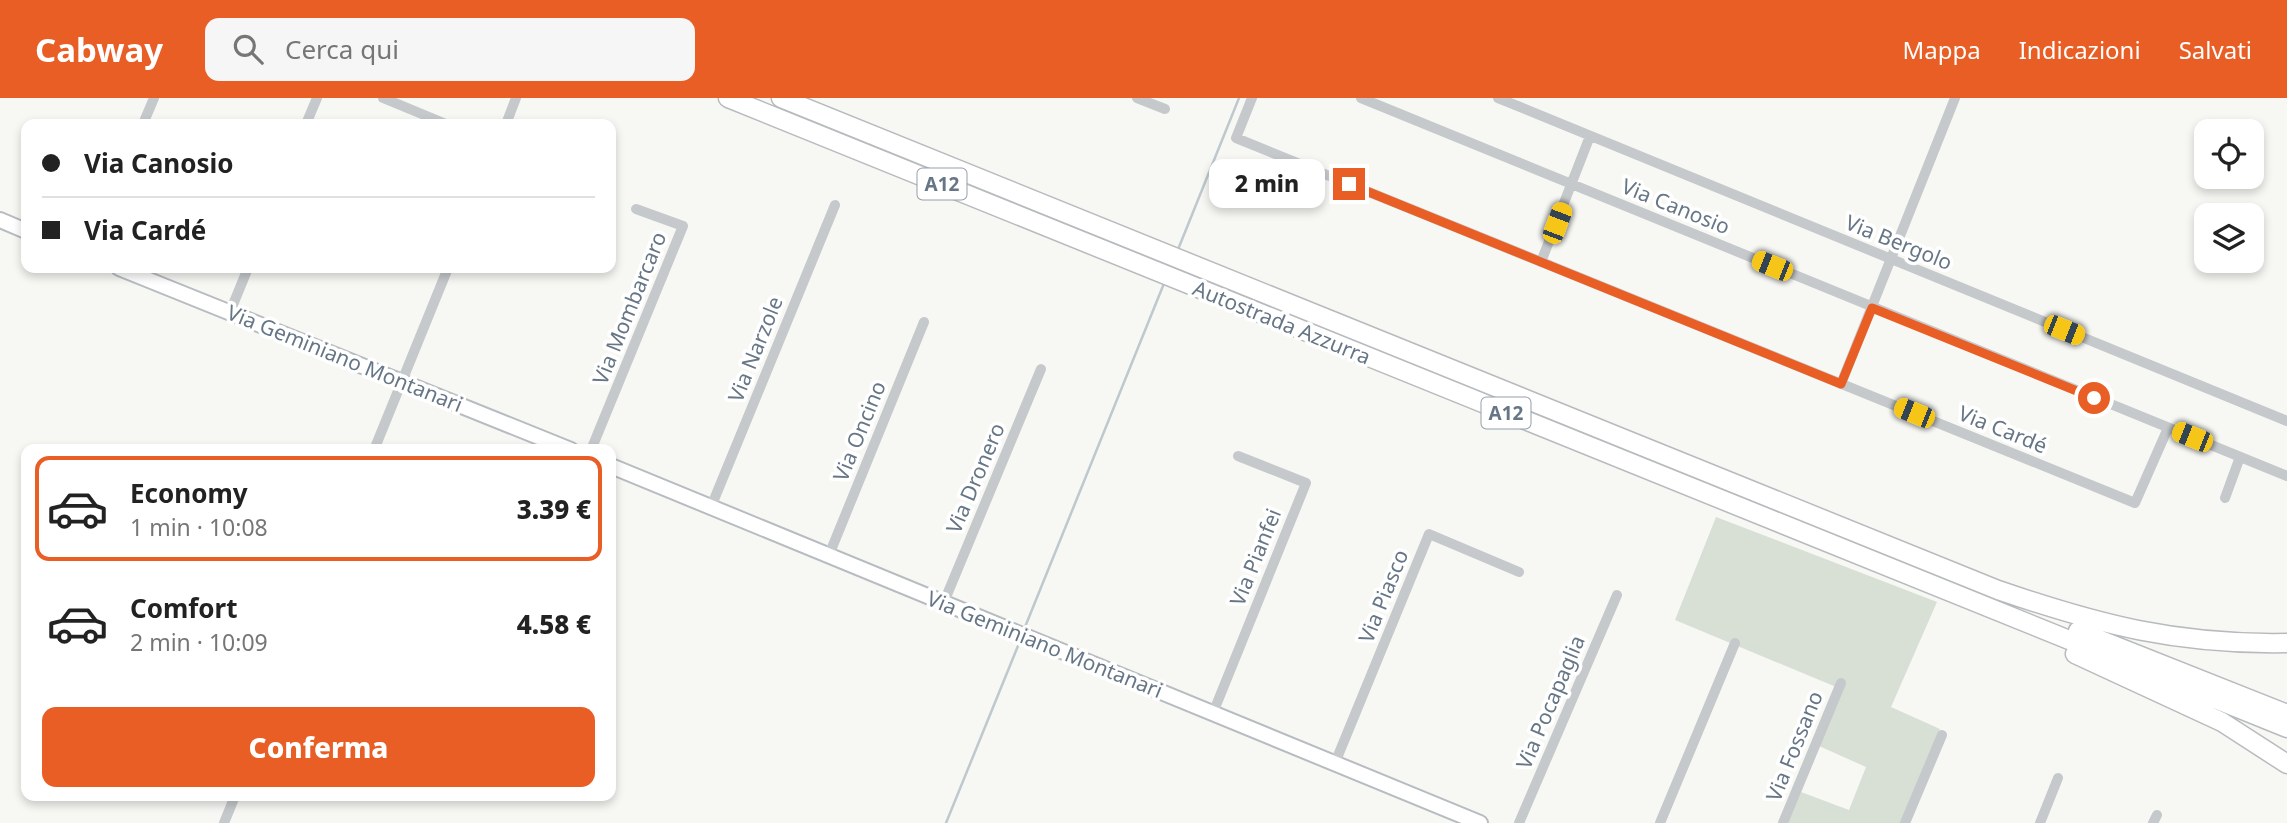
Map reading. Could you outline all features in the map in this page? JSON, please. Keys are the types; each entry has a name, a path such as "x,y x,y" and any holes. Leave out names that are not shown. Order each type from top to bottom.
{"highway":[{"name":"Autostrada Azzurra","path":"729,98 1835,547"},
{"name":"Autostrada Azzurra","path":"781,98 1840,529"},
{"path":"1840,529 2082,619 2150,634 2209,642 2287,643"},
{"path":"1840,529 2205,688 2287,728"},
{"path":"1835,547 2205,688 2287,714"},
{"path":"1835,547 2222,722 2287,764"}],"street":[{"path":"145,119 154,98"},
{"path":"308,119 317,98"},
{"path":"383,98 434,119"},
{"path":"508,119 516,98"},
{"path":"1137,98 1165,109"},
{"name":"Via Cardé","path":"1252,98 1236,138 2135,503 2168,428"},
{"name":"Via Canosio","path":"1361,98 2287,476"},
{"name":"Via Bergolo","path":"1498,98 2287,421"},
{"path":"1841,384 1955,98"},
{"path":"1541,262 1590,136"},
{"name":"Via Narzole","path":"711,507 835,205"},
{"name":"Via Mombarcaro","path":"593,444 683,226 636,209"},
{"path":"0,220 21,229"},
{"name":"Via Geminiano Montanari","path":"132,273 556,444"},
{"path":"230,312 246,273"},
{"path":"376,444 446,273"},
{"name":"Via Oncino","path":"829,555 924,322"},
{"name":"Via Dronero","path":"944,602 1041,369"},
{"name":"Via Pianfei","path":"1213,713 1306,483 1238,456"},
{"path":"2225,498 2240,457"},
{"name":"Via Geminiano Montanari","path":"616,468 1480,823"},
{"name":"Via Piasco","path":"1335,763 1429,534 1519,572"},
{"name":"Via Pocapaglia","path":"1520,823 1617,595"},
{"path":"1660,823 1735,643"},
{"name":"Via Fossano","path":"1783,823 1841,683"},
{"path":"1905,823 1942,735"},
{"path":"2040,823 2058,779"},
{"path":"224,823 233,801"}],"shaded area":[{"path":"1716,517 1937,602 1891,707 1940,729 1901,823 1788,823 1801,792 1849,810 1866,767 1819,746 1841,689 1675,620"}],"waterway":[{"path":"1177,252 1239,98"},
{"path":"1023,632 1165,281"},
{"path":"946,823 1020,641"}],"route":[{"path":"1349,184 1841,384 1872,308 2094,398"}]}
